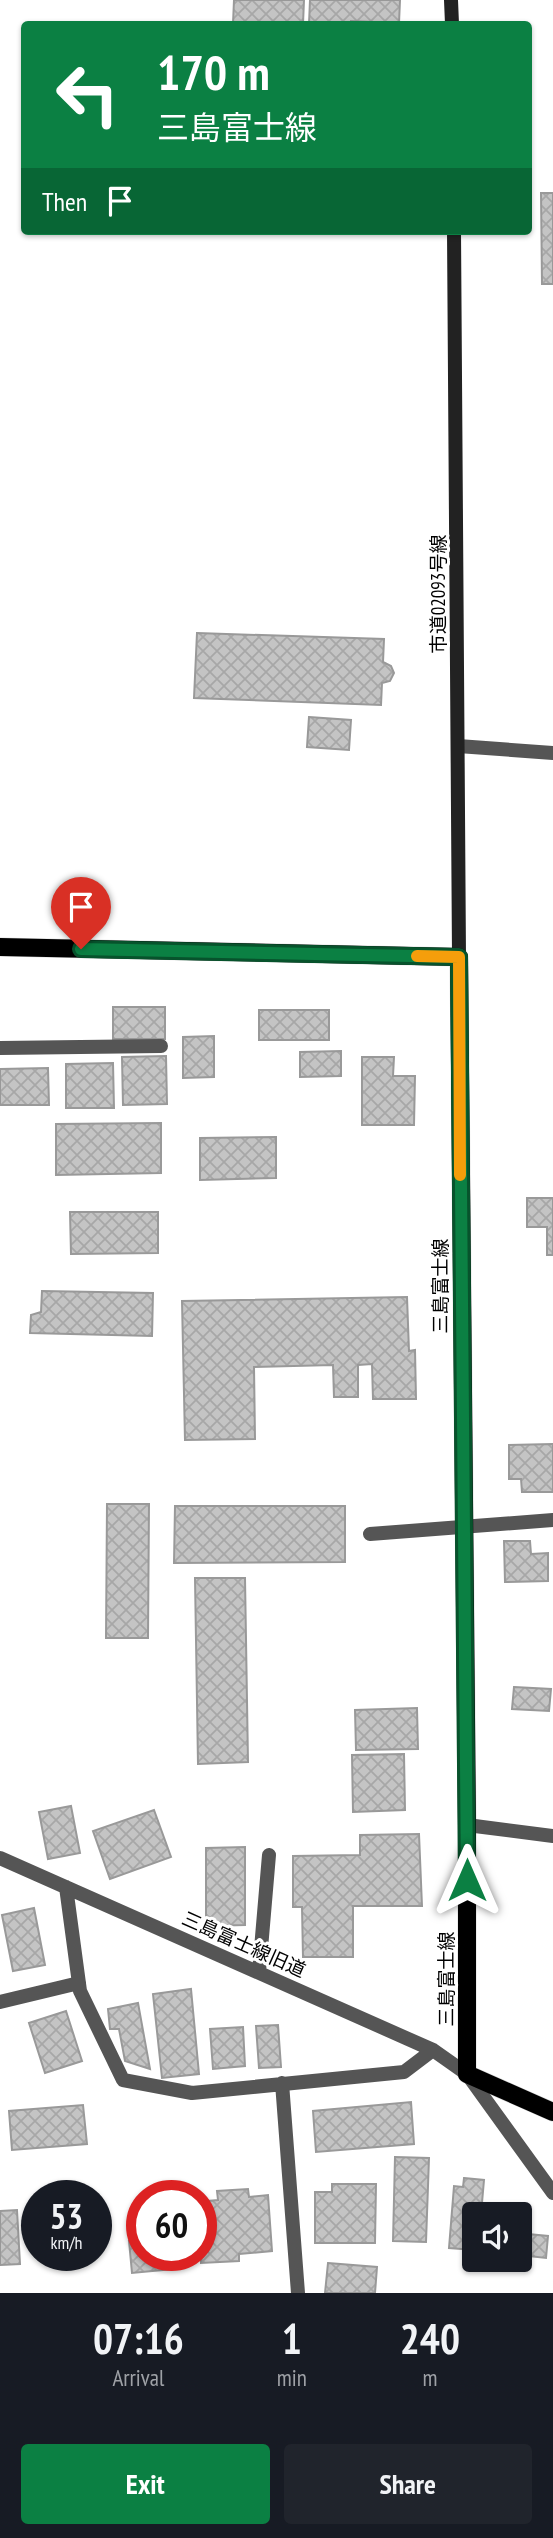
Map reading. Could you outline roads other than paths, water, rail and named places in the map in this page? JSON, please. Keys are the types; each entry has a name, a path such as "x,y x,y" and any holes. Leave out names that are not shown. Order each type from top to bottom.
{"main road":[{"path":"0,947 459,957"},
{"name":"三島富士線","path":"459,957 467,2074"},
{"path":"467,2074 553,2112"}],"street":[{"path":"452,0 452,21"},
{"name":"市道02093号線","path":"454,235 459,957"},
{"path":"458,746 553,753"},
{"path":"0,1048 161,1046"},
{"path":"370,1534 553,1520"},
{"path":"467,1825 553,1836"},
{"path":"259,1972 269,1855"},
{"name":"三島富士線旧道","path":"0,1858 433,2050 467,2074 553,2193"},
{"path":"66,1887 80,1991 123,2080 192,2093 404,2072 433,2050"},
{"path":"0,2002 79,1983"},
{"path":"282,2083 298,2293"}]}
